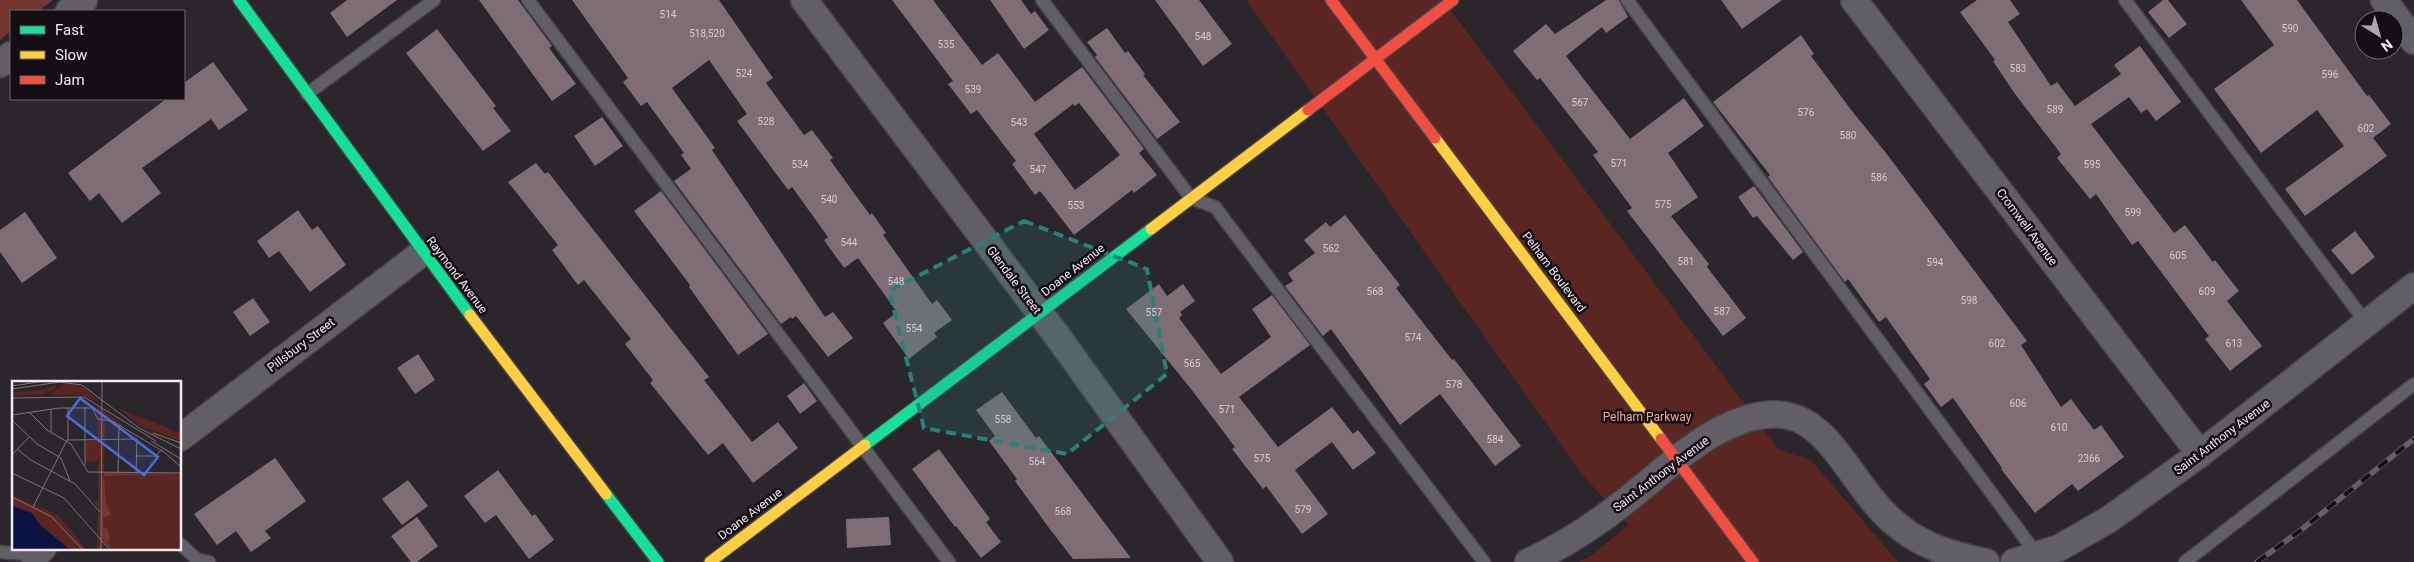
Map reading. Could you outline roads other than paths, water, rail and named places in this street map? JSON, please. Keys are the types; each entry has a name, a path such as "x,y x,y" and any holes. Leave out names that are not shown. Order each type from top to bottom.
{"street":[{"path":"70,10 84,0"},
{"name":"Raymond Avenue","path":"239,0 422,253 658,562"},
{"name":"Glendale Street","path":"804,0 1040,314 1220,562"},
{"name":"Pelham Boulevard","path":"1331,0 1754,562"},
{"name":"Doane Avenue","path":"710,562 1454,0"},
{"name":"Cromwell Avenue","path":"1854,0 2200,454"},
{"path":"2384,0 2414,41"},
{"path":"0,64 10,56"},
{"name":"Pillsbury Street","path":"181,437 422,253"},
{"name":"Saint Anthony Avenue","path":"2026,559 2082,536 2200,454 2414,286"},
{"name":"Saint Anthony Avenue","path":"1528,562 1566,544 1623,504 1677,459 1723,428 1755,415 1782,414 1807,424 1828,441 1882,510 1896,524 1923,543 1939,550 1986,562"}],"lane":[{"path":"307,94 434,0"},
{"path":"528,0 949,562"},
{"path":"1042,0 1191,198 1215,207 1484,562"},
{"path":"1627,0 2026,559"},
{"path":"2124,0 2367,324"},
{"path":"2185,562 2414,384"},
{"path":"181,545 198,560 208,562"},
{"path":"0,552 38,555"}],"railway":[{"path":"2257,562 2301,530 2414,439"}],"park label":[{"name":"Pelham Parkway","path":"1647,417"}]}
